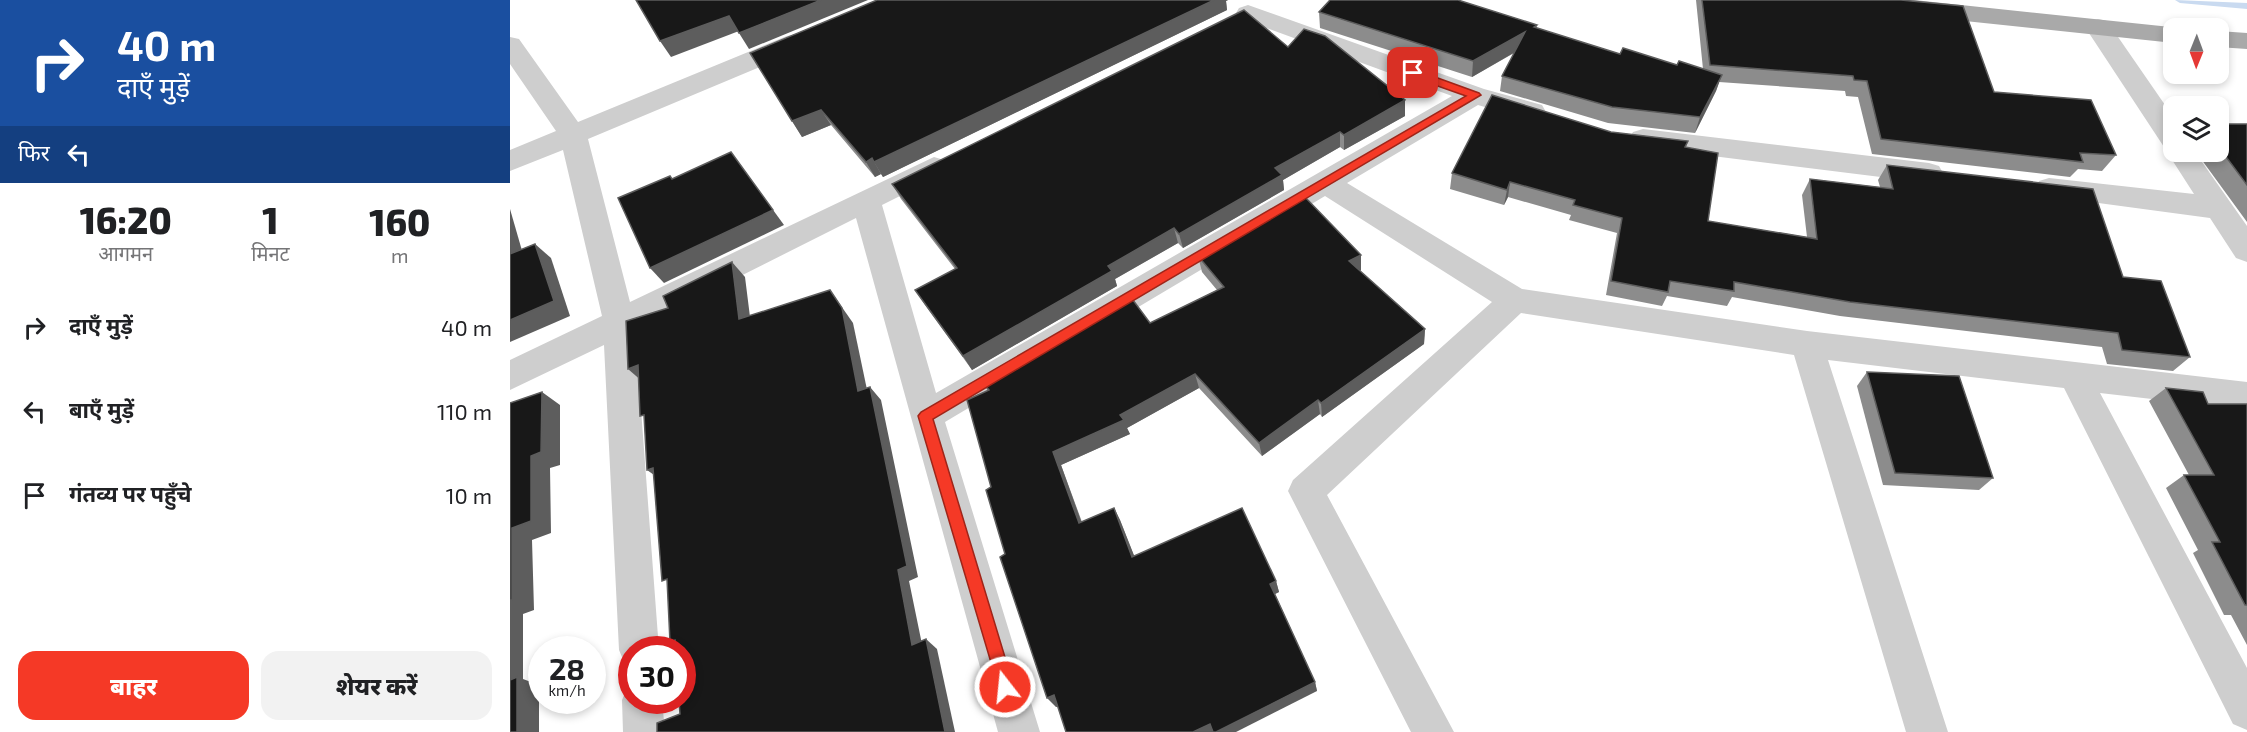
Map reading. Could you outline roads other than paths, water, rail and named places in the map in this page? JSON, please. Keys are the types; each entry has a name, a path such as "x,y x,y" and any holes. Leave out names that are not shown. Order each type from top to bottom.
{"main road":[{"path":"1841,0 2163,33"},
{"path":"2229,40 2247,41"}],"street":[{"path":"1275,0 1237,19 1553,118"},
{"path":"2098,27 2163,119"},
{"path":"510,161 820,32"},
{"path":"510,45 573,135 619,322 638,636"},
{"path":"926,416 1475,95"},
{"path":"1620,136 1949,176"},
{"path":"510,376 961,154"},
{"path":"2188,162 2247,250"},
{"path":"1324,183 1515,300 1807,344 2247,396"},
{"path":"2019,184 2219,208"},
{"path":"866,201 926,416 1019,732"},
{"path":"1433,732 1306,492 1515,300"},
{"path":"1807,344 1927,732"},
{"path":"2076,377 2247,711"},
{"path":"643,714 644,732"}],"waterway":[{"path":"2180,0 2247,6"}]}
